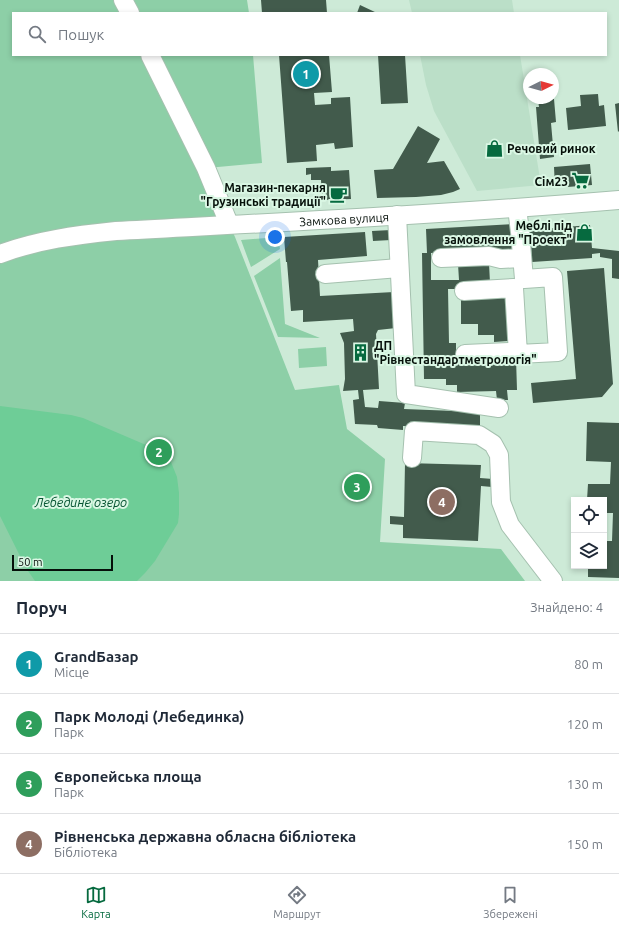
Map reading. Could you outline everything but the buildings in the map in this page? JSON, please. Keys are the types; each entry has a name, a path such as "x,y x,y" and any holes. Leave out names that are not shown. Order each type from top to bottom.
{"street":[{"path":"123,0 129,12"},
{"path":"150,56 206,168 229,224"},
{"name":"Замкова вулиця","path":"0,254 37,242 76,235 116,231 517,208 619,200"},
{"path":"517,208 522,258 519,284 518,354"},
{"path":"397,215 406,394 499,408"},
{"path":"441,258 489,256 501,259 522,258"},
{"path":"325,274 399,268"},
{"path":"464,290 519,284 553,277 558,352 465,354"},
{"path":"412,458 414,431 479,435 493,444 499,455 501,502 510,525 553,581"}],"shaded area":[{"path":"0,0 247,0 249,12 12,12 12,56 253,56 262,163 207,168 295,390 339,385 347,429 385,459 380,542 501,549 525,581 0,581"},
{"path":"409,0 512,0 514,12 412,12"},
{"name":"Речовий ринок","path":"420,56 520,56 523,74 523,104 528,104 541,185 477,191 434,111 426,85"},
{"path":"278,237 280,249 251,267 241,240"},
{"path":"280,258 285,324 320,338 278,337 254,276"},
{"path":"326,347 327,366 299,368 298,349"}],"water":[{"name":"Лебедине озеро","path":"0,406 71,415 83,418 153,448 165,455 171,462 177,477 179,493 178,523 155,561 137,581 35,581 26,568 0,516"}],"place":[{"name":"GrandБазар","path":"306,74"},
{"name":"Речовий ринок","path":"494,148"},
{"name":"Сім23","path":"581,181"},
{"name":"Магазин-пекарня \"Грузинські традиції\"","path":"339,194"},
{"name":"Меблі під замовлення \"Проект\"","path":"585,232"},
{"name":"ДП \"Рівнестандартметрологія\"","path":"361,352"},
{"name":"Парк Молоді (Лебединка)","path":"159,452"},
{"name":"Європейська площа","path":"357,487"},
{"name":"Рівненська державна обласна бібліотека","path":"442,502"}]}
